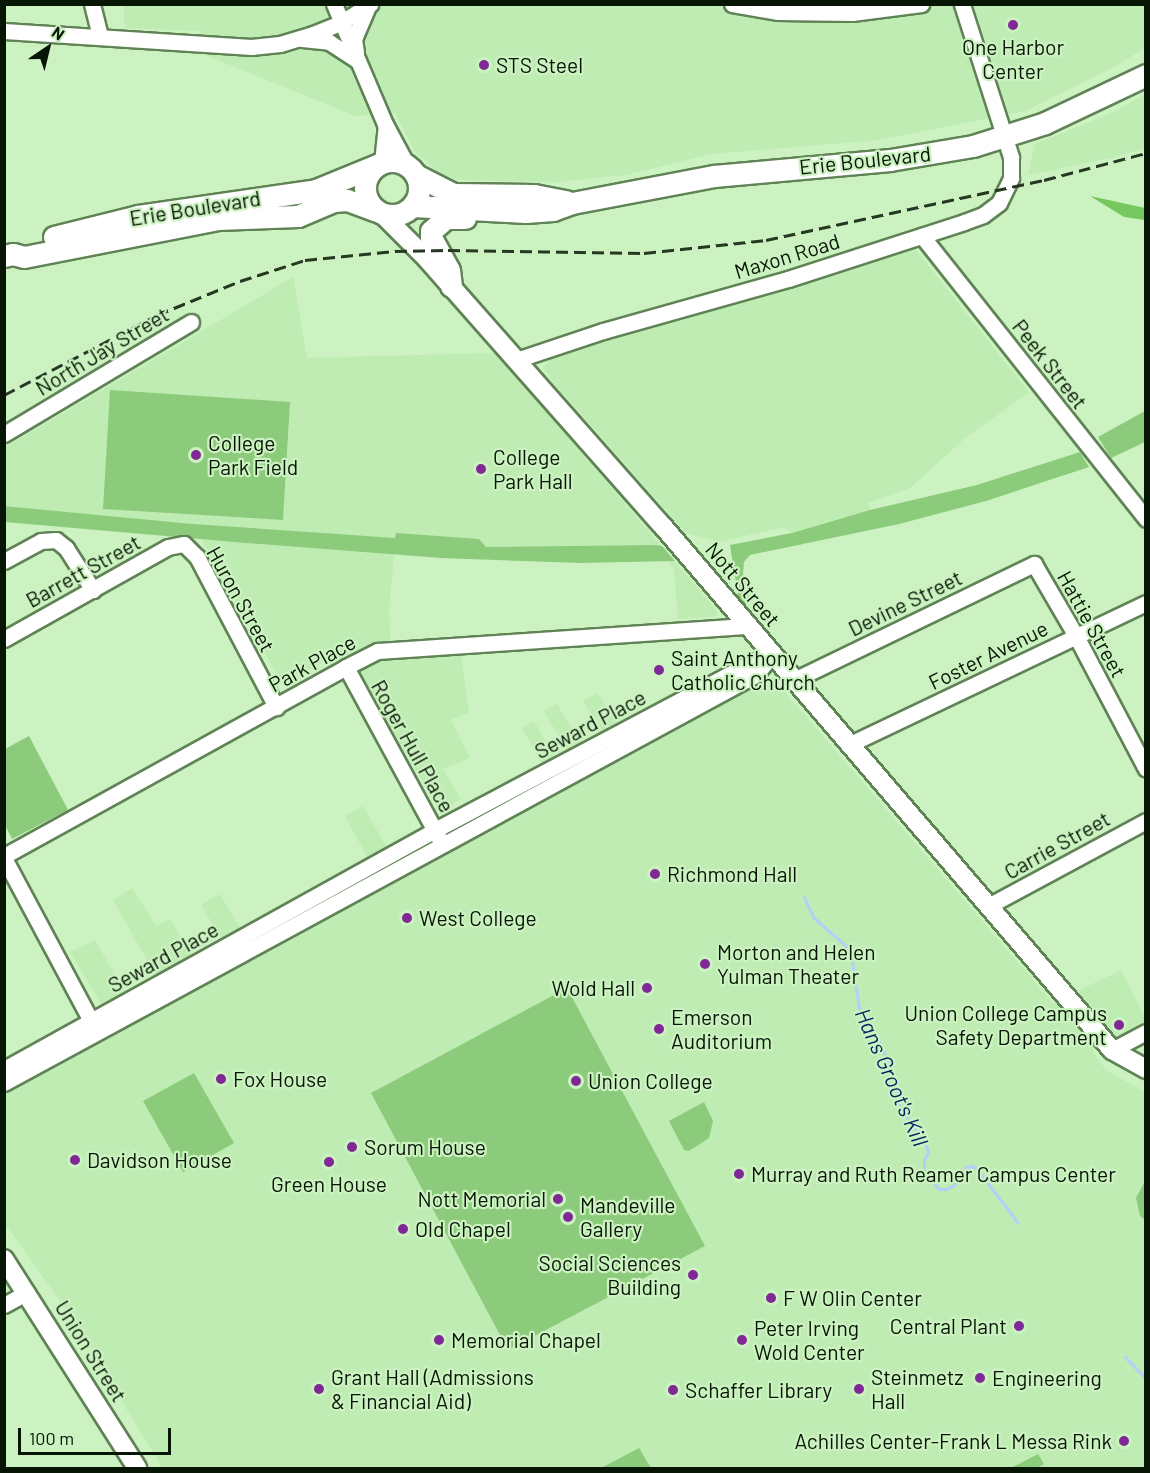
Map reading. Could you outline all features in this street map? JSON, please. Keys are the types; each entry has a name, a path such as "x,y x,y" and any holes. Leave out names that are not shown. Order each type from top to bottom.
{"highway":[{"name":"Erie Boulevard","path":"410,208 526,212 554,210 572,203 714,176 890,160 973,147 1080,109 1146,75"},
{"path":"392,160 412,170 419,192 410,208 398,215 379,212 366,198 364,190 367,176 379,163 392,160"},
{"name":"Erie Boulevard","path":"9,255 22,246 138,216 316,190 346,180 379,163"},
{"name":"Erie Boulevard","path":"412,170 453,194 534,195 572,203"},
{"name":"Erie Boulevard","path":"9,255 24,257 218,219 298,216 334,201 347,200 379,212"},
{"path":"451,286 449,270 431,238 431,231 446,218 474,218 482,209"}],"main road":[{"name":"Nott Street","path":"410,208 415,242 427,259"},
{"name":"Nott Street","path":"379,212 427,259 749,626 848,745 1112,1050 1146,1069"},
{"name":"Union Street","path":"4,1259 137,1468"}],"street":[{"path":"92,4 100,37"},
{"path":"334,4 340,23 386,126 412,170"},
{"path":"732,4 778,12 852,13 921,4"},
{"name":"Maxon Road","path":"516,360 603,331 788,279 922,236 983,215 999,203 1011,178 1011,157 962,4"},
{"path":"4,31 251,47 296,39 340,23 369,5"},
{"path":"357,60 354,39 358,23 369,5"},
{"path":"296,39 329,42 357,60"},
{"path":"379,163 386,126"},
{"name":"Peek Street","path":"922,236 1146,519"},
{"name":"North Jay Street","path":"4,434 191,322"},
{"path":"4,561 41,541 56,540 66,548 93,590"},
{"name":"Barrett Street","path":"4,639 168,547 184,544"},
{"name":"Huron Street","path":"184,544 196,557 276,707"},
{"name":"Hattie Street","path":"1034,564 1076,636 1146,769"},
{"name":"Devine Street","path":"794,680 1034,564"},
{"name":"Foster Avenue","path":"848,745 1146,603"},
{"name":"Park Place","path":"4,857 378,651 749,626"},
{"name":"Seward Place","path":"4,1083 95,1027 435,830 750,663 773,654"},
{"name":"Seward Place","path":"4,1069 95,1027 442,845 755,675 773,654"},
{"name":"Roger Hull Place","path":"346,667 442,845"},
{"name":"Carrie Street","path":"988,906 1146,821"},
{"path":"4,857 95,1027"},
{"path":"1112,1050 1146,1032"},
{"path":"4,1305 27,1292"}],"shaded area":[{"path":"1145,4 1146,47 1116,66 1025,111 879,140 711,154 626,175 557,182 461,180 440,174 415,152 395,113 356,116 203,54 201,31 125,28 123,5"},
{"path":"1145,94 1145,148 1115,157 1028,175 1035,144 1114,112"},
{"path":"912,245 1029,392 963,440 910,488 868,503 870,510 792,533 784,527 719,542 686,533 552,381 543,367 554,356 596,340"},
{"path":"293,277 307,358 496,353 718,612 716,616 678,619 674,569 654,545 486,547 396,534 389,609 391,660 461,655 469,712 451,720 470,758 443,769 461,799 440,812 346,650 282,684 193,524 5,506 4,448"},
{"name":"College Park Field","path":"110,390 290,402 283,520 103,509"},
{"path":"1145,411 1145,442 1111,458 1098,437"},
{"path":"1080,452 1089,467 986,501 899,524 750,555 744,562 743,573 750,600 745,604 738,596 730,545 792,533 870,510 977,485"},
{"path":"4,506 193,524 395,538 396,533 479,539 486,547 654,545 662,546 675,561 580,563 441,558 246,543 5,522"},
{"name":"Union College","path":"762,680 778,684 1053,1003 1121,970 1145,1017 1145,1021 1092,1051 1106,1070 1145,1092 1145,1468 166,1468 161,1466 64,1306 5,1224 4,1093 117,1031 70,952 95,940 140,1019 171,1002 113,900 132,888 156,926 170,919 208,982 237,965 201,905 220,894 256,955 383,886 345,816 363,806 403,875 557,791 522,728 534,721 570,784 583,777 544,711 557,704 596,770 617,759 583,701 598,693 632,751"},
{"path":"29,736 68,810 12,839 5,825 5,749"},
{"path":"567,988 705,1246 508,1350 371,1093"},
{"path":"194,1073 234,1143 183,1172 143,1101"},
{"path":"704,1102 713,1121 709,1138 689,1151 684,1150 669,1121"},
{"path":"1145,1181 1145,1220 1140,1216 1136,1198"},
{"path":"639,1448 651,1468 601,1468"},
{"path":"1038,1454 1044,1464 1037,1468 1011,1468"}],"green space":[{"path":"1090,196 1145,208 1145,220 1124,217"}],"waterway":[{"name":"Hans Groot's Kill","path":"804,897 814,918 846,946 852,962 859,1008 873,1028 890,1067 900,1108 926,1145 928,1152 924,1160 924,1172 939,1189 946,1189 954,1185 965,1168 971,1166 976,1168 1018,1223"},
{"name":"Hans Groot's Kill","path":"1125,1357 1146,1379"}],"railway":[{"path":"4,395 157,315 240,281 305,260 395,251 644,253 766,240 1044,180 1146,153"}],"place":[{"name":"One Harbor Center","path":"1013,25"},
{"name":"STS Steel","path":"484,65"},
{"name":"College Park Field","path":"196,455"},
{"name":"College Park Hall","path":"481,469"},
{"name":"Saint Anthony Catholic Church","path":"659,670"},
{"name":"Richmond Hall","path":"655,874"},
{"name":"West College","path":"407,918"},
{"name":"Morton and Helen Yulman Theater","path":"705,964"},
{"name":"Wold Hall","path":"647,988"},
{"name":"Union College Campus Safety Department","path":"1119,1025"},
{"name":"Emerson Auditorium","path":"659,1029"},
{"name":"Fox House","path":"221,1079"},
{"name":"Union College","path":"576,1081"},
{"name":"Sorum House","path":"352,1147"},
{"name":"Davidson House","path":"75,1160"},
{"name":"Green House","path":"329,1162"},
{"name":"Murray and Ruth Reamer Campus Center","path":"739,1174"},
{"name":"Nott Memorial","path":"558,1199"},
{"name":"Mandeville Gallery","path":"568,1217"},
{"name":"Old Chapel","path":"403,1229"},
{"name":"Social Sciences Building","path":"693,1275"},
{"name":"F W Olin Center","path":"771,1298"},
{"name":"Central Plant","path":"1019,1326"},
{"name":"Memorial Chapel","path":"439,1340"},
{"name":"Peter Irving Wold Center","path":"742,1340"},
{"name":"Engineering","path":"980,1378"},
{"name":"Grant Hall (Admissions & Financial Aid)","path":"319,1389"},
{"name":"Steinmetz Hall","path":"859,1389"},
{"name":"Schaffer Library","path":"673,1390"},
{"name":"Achilles Center-Frank L Messa Rink","path":"1124,1441"}]}
